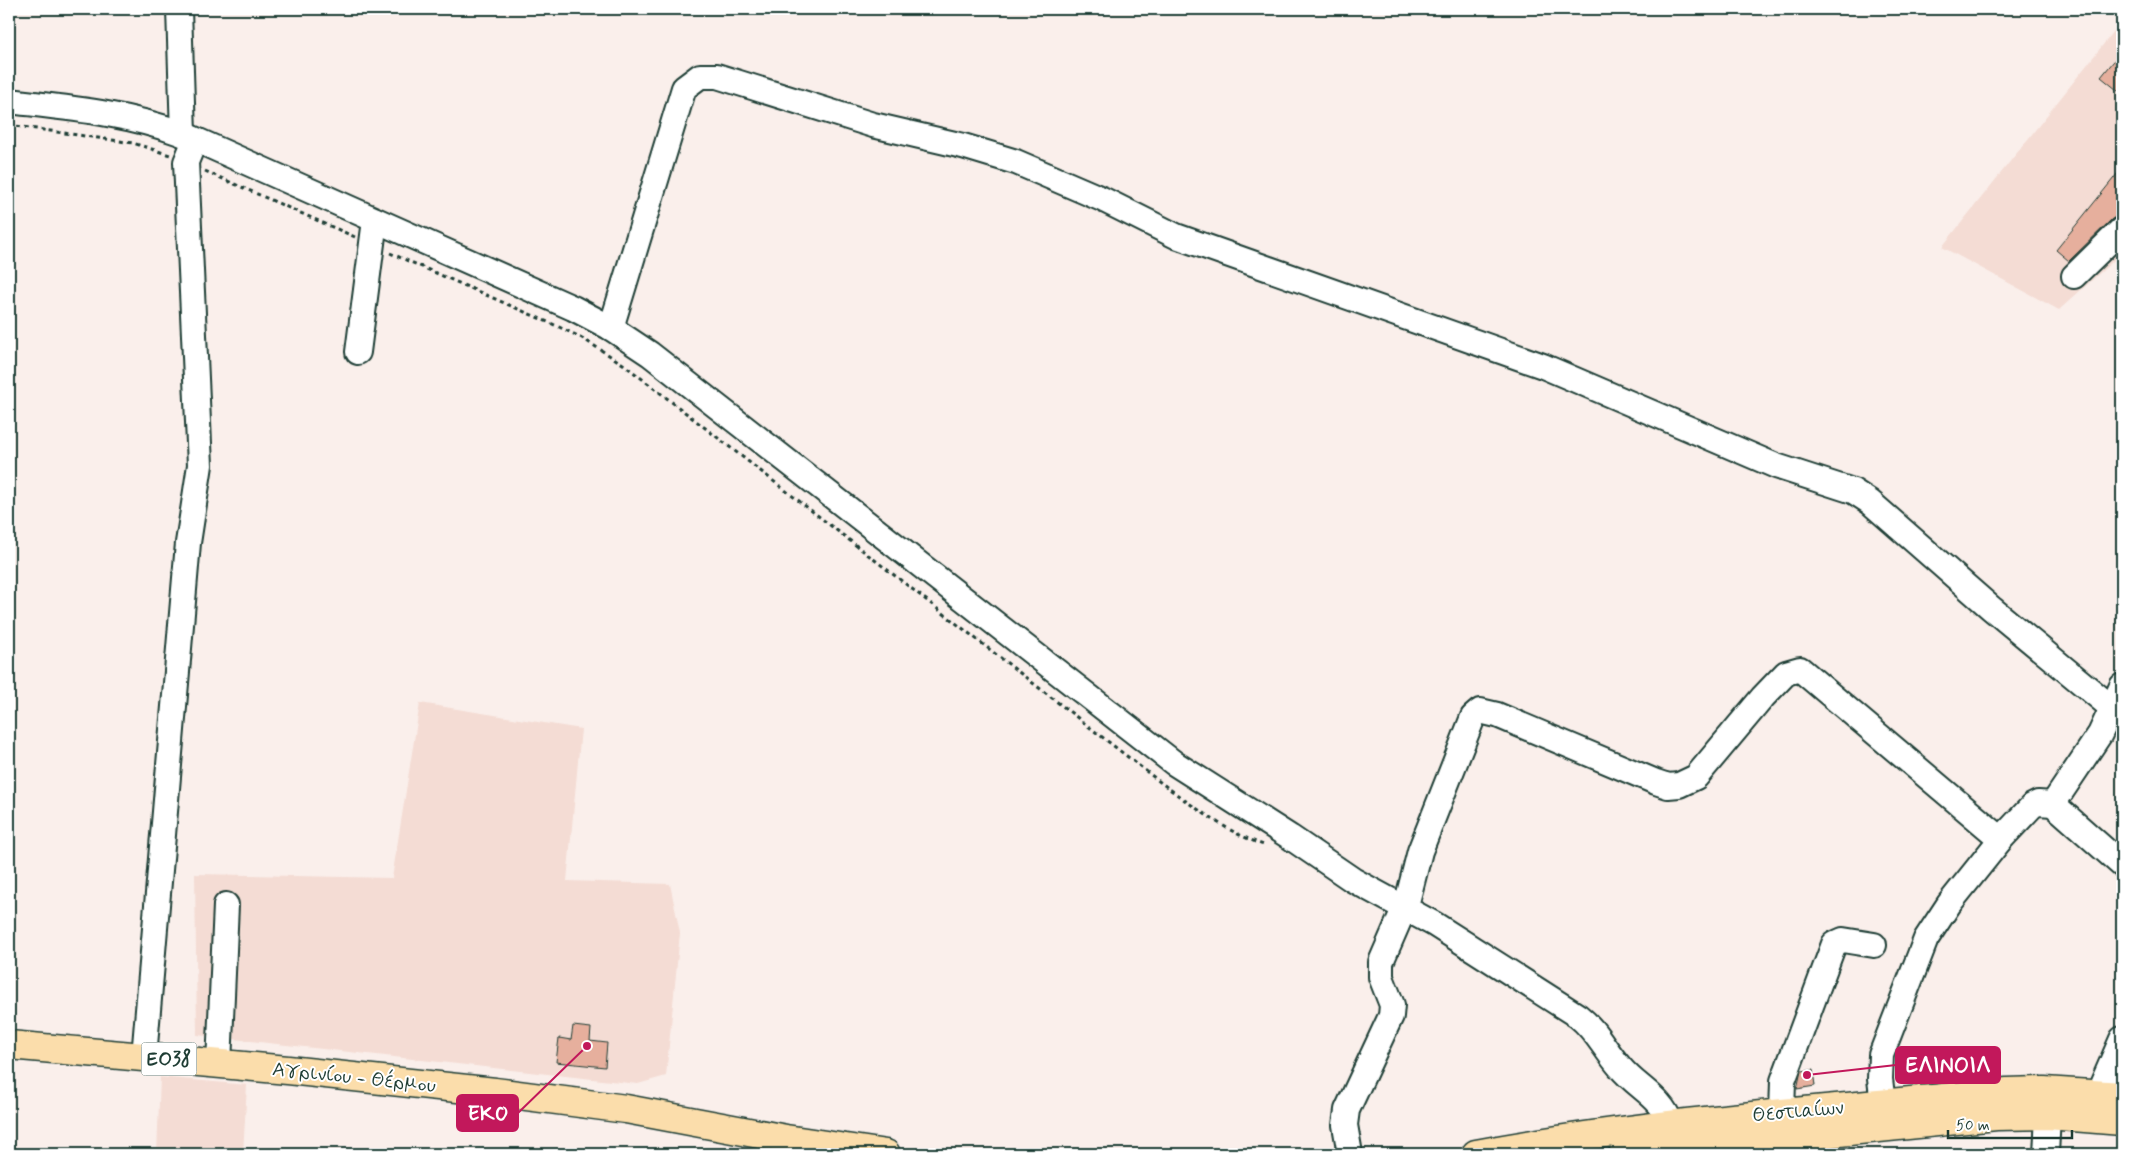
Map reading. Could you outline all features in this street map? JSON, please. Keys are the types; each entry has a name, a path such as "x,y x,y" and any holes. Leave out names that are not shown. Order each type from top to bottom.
{"main road":[{"name":"Αγρινίου - Θέρμου","path":"9,1045 144,1056 495,1092 607,1107 786,1140"},
{"name":"Θεστιαίων","path":"1623,1154 1801,1128 1883,1104 2007,1092 2044,1091 2110,1095"},
{"name":"Θεστιαίων","path":"1476,1154 1596,1144 1671,1124 1801,1128 2048,1115 2122,1121"},
{"name":"ΕΟ38","path":"786,1140 839,1154"},
{"name":"ΕΟ38","path":"786,1140 886,1154"}],"street":[{"path":"144,1056 188,543 200,465 186,162 189,137 179,9"},
{"path":"611,328 684,88 700,76 718,76 872,125 963,146 1016,162 1102,199 1176,236 1543,366 1776,466 1853,491 1870,502 1991,608 2112,708"},
{"path":"9,101 134,119 189,137 573,308 611,328 650,354 1174,763 1290,837 1353,880 1434,924 1587,1023 1623,1071 1660,1103 1666,1111 1671,1124"},
{"path":"358,352 375,220"},
{"path":"2074,276 2122,229"},
{"path":"1350,1154 1345,1117 1391,1016 1392,1005 1381,976 1380,968 1404,908 1420,851 1473,717 1477,712 1488,712 1656,782 1668,786 1679,785 1696,777 1763,697 1786,673 1800,669 2001,838"},
{"path":"2053,804 2100,734 2122,686"},
{"path":"1883,1104 1880,1080 1881,1055 1926,940 1950,904 2001,838 2032,806 2038,803 2053,804 2122,864"},
{"path":"219,1064 226,905"},
{"path":"1801,1128 1783,1081 1834,944 1843,940 1874,946"},
{"path":"2110,1095 2122,1039"},
{"path":"2046,1154 2048,1115"}],"path":[{"path":"9,125 150,147 557,326 604,351 1186,801 1212,818 1264,845 1273,845 1290,837"}],"shaded area":[{"path":"2122,21 2122,253 2059,310 1942,247"},
{"path":"420,703 581,729 567,881 670,884 680,933 666,1076 638,1084 197,1035 195,874 392,878"},
{"path":"160,1077 247,1085 243,1154 157,1154"}],"building":[{"path":"2122,51 2122,94 2101,77"},
{"path":"2122,168 2122,214 2112,219 2069,261 2056,250"},
{"path":"573,1026 591,1028 590,1041 607,1043 605,1067 556,1062 559,1038 571,1040"},
{"path":"1813,1070 1815,1086 1797,1089 1801,1071"}],"place":[{"name":"EKO","path":"587,1046"},
{"name":"ΕΛΙΝΟΙΛ","path":"1807,1075"}]}
